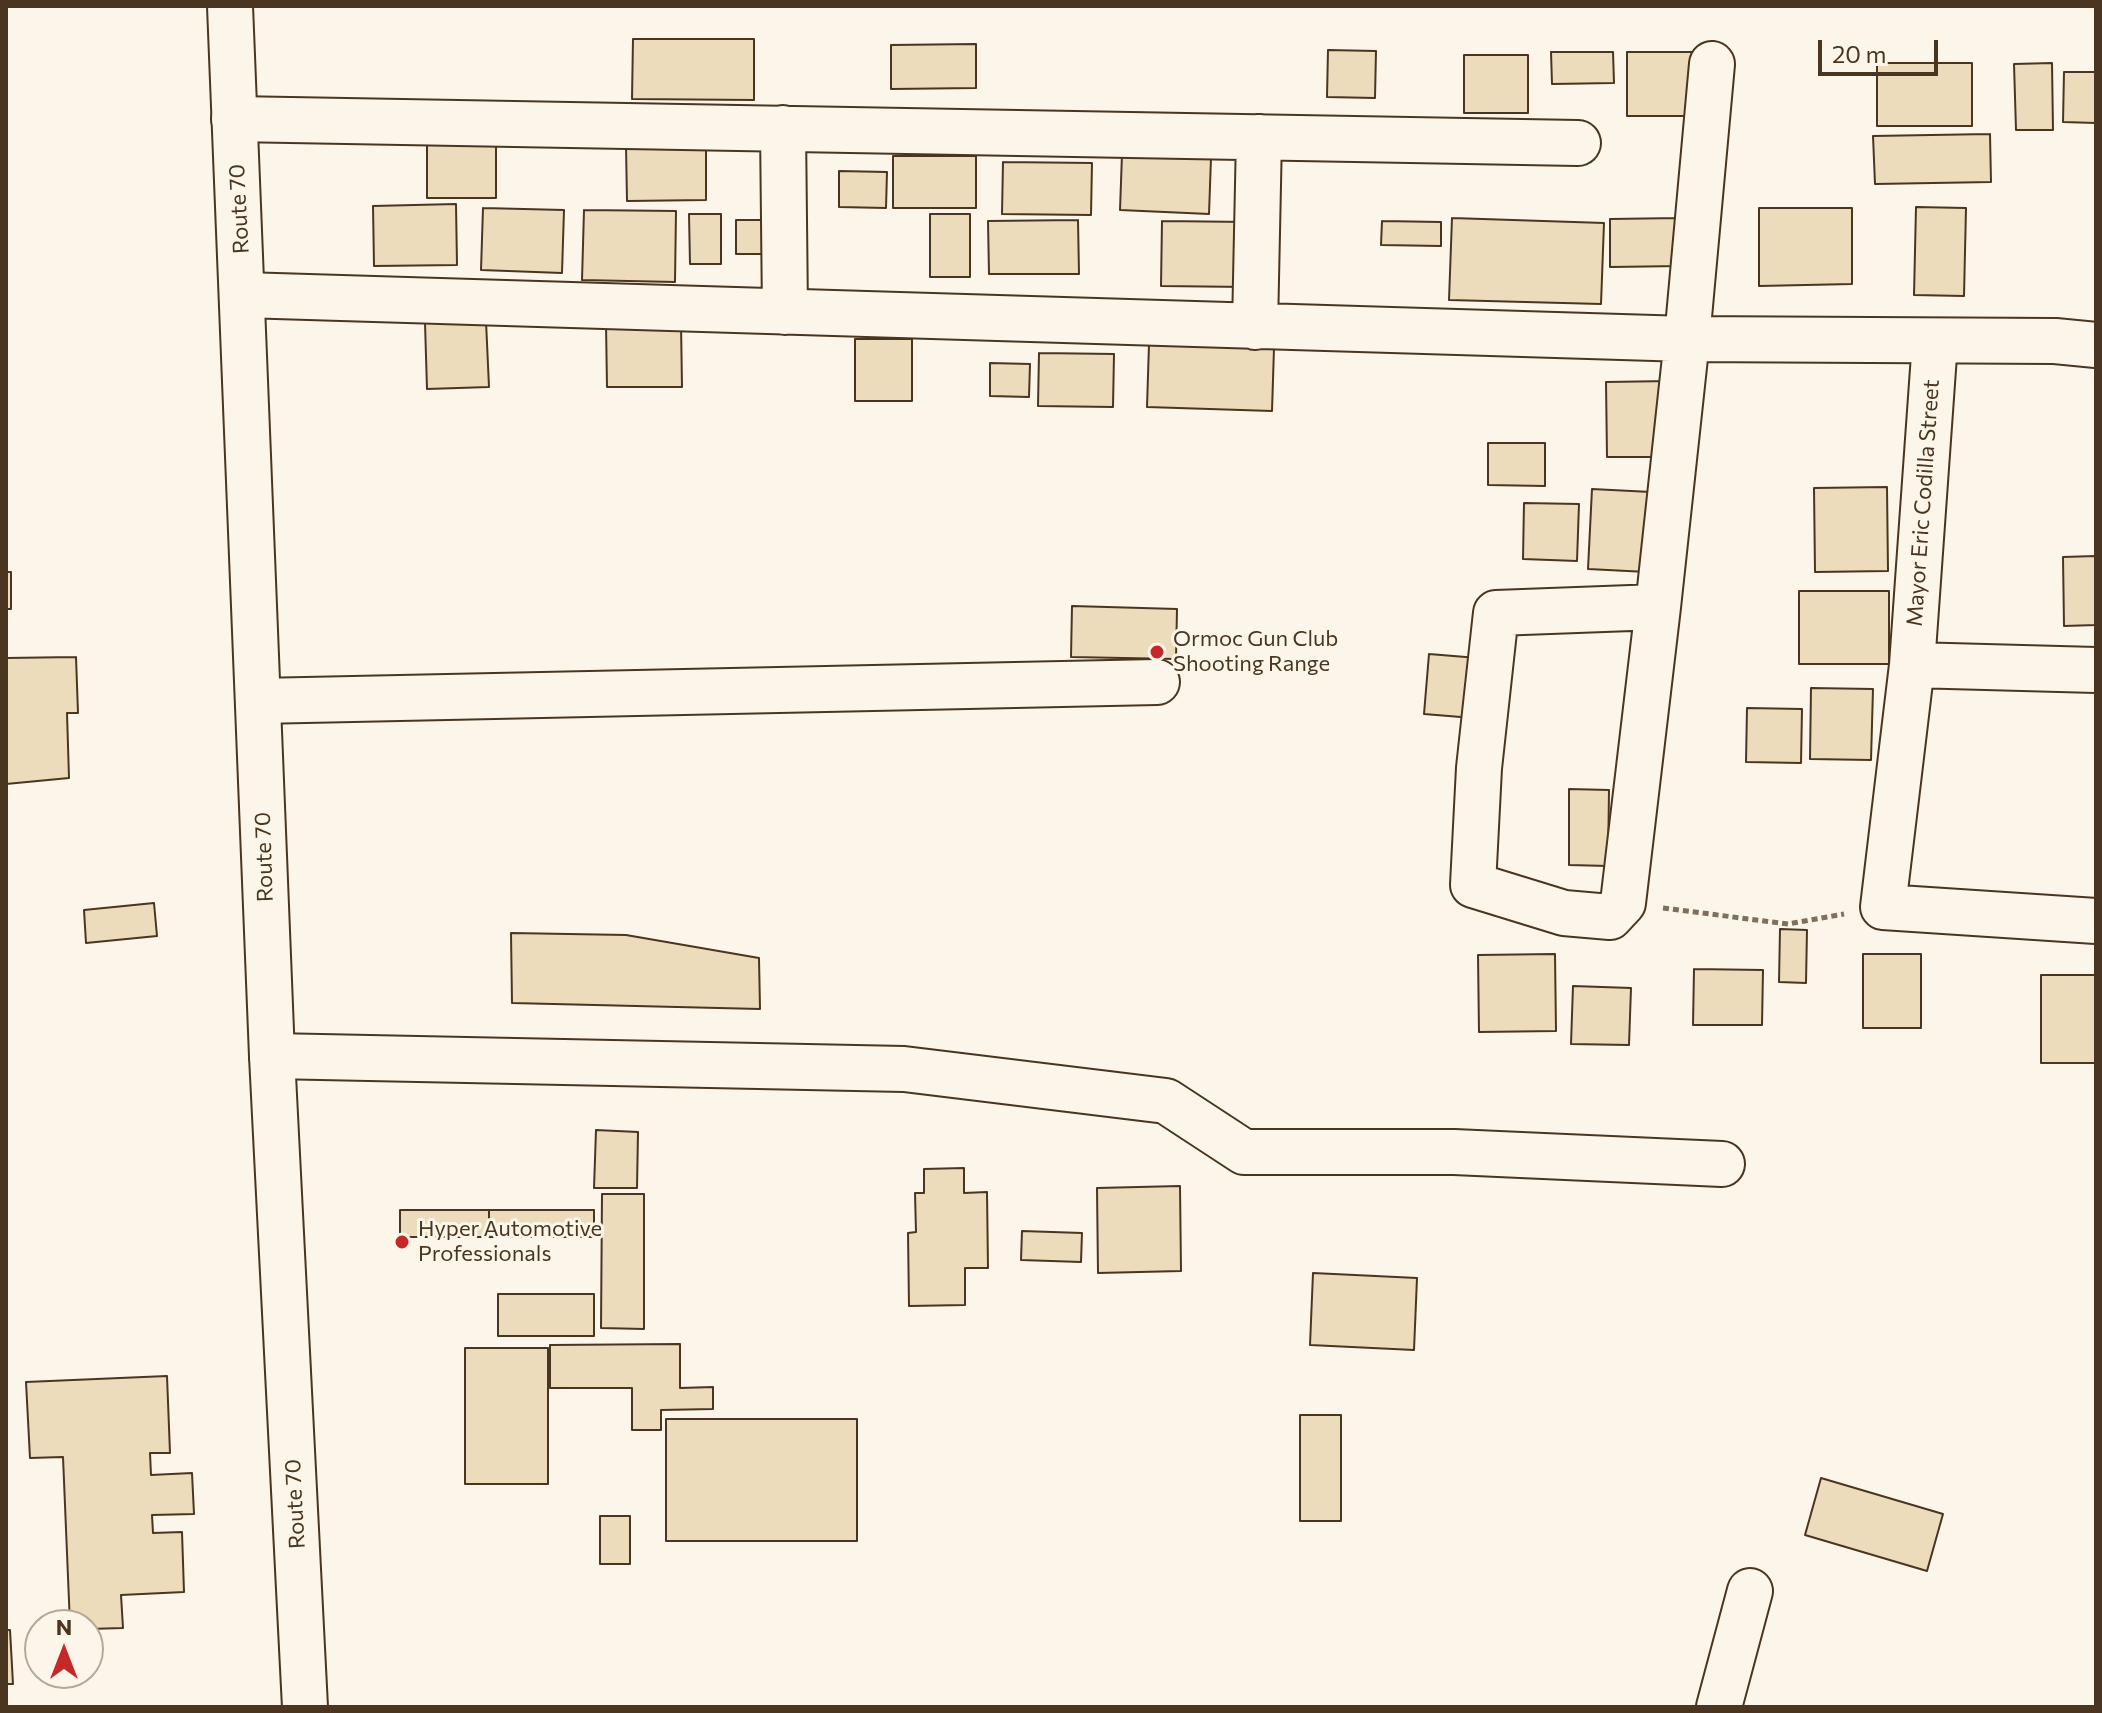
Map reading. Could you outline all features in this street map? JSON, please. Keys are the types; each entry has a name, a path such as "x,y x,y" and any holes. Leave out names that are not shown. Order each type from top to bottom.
{"main road":[{"name":"Route 70","path":"230,6 272,1056 305,1707"},
{"path":"1658,607 1496,613 1479,768 1473,885 1564,913 1610,917 1623,903 1658,607 1687,339 1712,64"},
{"path":"234,119 1578,143"},
{"path":"783,128 785,312"},
{"path":"1255,327 1259,137"},
{"path":"243,295 1687,339 2055,341 2096,345"},
{"name":"Mayor Eric Codilla Street","path":"1883,907 1912,665 1935,341"},
{"path":"1912,665 2096,670"},
{"path":"258,701 1157,682"},
{"path":"1883,907 2096,921"},
{"path":"272,1056 904,1069 1166,1101 1244,1152 1454,1152 1722,1164"},
{"path":"1719,1707 1750,1591"}],"path":[{"path":"1623,903 1788,924 1883,907"}],"building":[{"path":"633,39 754,39 754,100 632,99"},
{"path":"976,44 976,88 891,89 891,45"},
{"path":"1328,50 1376,51 1375,98 1327,97"},
{"path":"1551,52 1613,52 1614,83 1552,84"},
{"path":"1627,52 1706,52 1707,116 1627,116"},
{"path":"1464,55 1528,55 1528,113 1464,113"},
{"path":"1877,63 1972,63 1972,126 1877,126"},
{"path":"2052,63 2053,130 2016,130 2014,64"},
{"path":"2064,72 2096,72 2096,123 2063,122"},
{"path":"1990,134 1991,182 1875,184 1873,136"},
{"path":"427,144 496,144 496,198 427,198"},
{"path":"706,144 706,200 627,201 626,146"},
{"path":"1122,154 1211,158 1209,214 1120,210"},
{"path":"893,156 976,156 976,208 893,208"},
{"path":"1003,162 1092,163 1091,215 1002,214"},
{"path":"839,171 887,172 886,208 839,207"},
{"path":"456,204 457,265 374,266 373,206"},
{"path":"1916,207 1966,208 1964,296 1914,295"},
{"path":"483,208 564,210 562,273 481,270"},
{"path":"1759,208 1852,208 1852,284 1759,286"},
{"path":"584,210 676,211 675,282 582,280"},
{"path":"689,214 721,214 721,264 690,264"},
{"path":"930,214 970,214 970,277 930,277"},
{"path":"1452,218 1604,223 1601,304 1449,300"},
{"path":"1680,218 1681,266 1610,267 1610,219"},
{"path":"736,220 777,220 777,254 736,254"},
{"path":"1078,220 1079,274 989,274 988,221"},
{"path":"1162,221 1248,222 1247,287 1161,286"},
{"path":"1382,221 1441,222 1441,246 1381,245"},
{"path":"486,321 489,387 427,389 425,323"},
{"path":"681,323 682,387 607,387 606,324"},
{"path":"855,339 912,339 912,401 855,401"},
{"path":"1149,344 1274,348 1272,411 1147,407"},
{"path":"1039,353 1114,354 1113,407 1038,406"},
{"path":"990,363 1030,364 1029,397 990,396"},
{"path":"1670,381 1671,457 1607,457 1606,382"},
{"path":"1488,443 1545,443 1545,486 1488,485"},
{"path":"1887,487 1888,571 1815,572 1814,488"},
{"path":"1592,489 1651,492 1647,572 1588,569"},
{"path":"1524,503 1579,504 1577,561 1523,559"},
{"path":"2096,556 2096,625 2064,626 2063,557"},
{"path":"6,572 11,572 11,609 6,609"},
{"path":"1799,591 1889,591 1889,664 1799,664"},
{"path":"1072,606 1177,609 1176,659 1071,657"},
{"path":"1429,654 1478,658 1473,718 1424,714"},
{"path":"76,657 78,713 67,713 69,778 6,784 6,658"},
{"path":"1811,688 1873,689 1871,760 1810,759"},
{"path":"1747,708 1802,709 1801,763 1746,762"},
{"path":"1569,789 1609,790 1608,866 1569,865"},
{"path":"154,903 157,936 86,943 84,910"},
{"path":"1780,929 1807,930 1806,983 1779,982"},
{"path":"511,933 626,935 759,958 760,1009 512,1003"},
{"path":"1555,954 1556,1031 1479,1032 1478,955"},
{"path":"1863,954 1921,954 1921,1028 1863,1028"},
{"path":"1694,969 1763,970 1762,1025 1693,1025"},
{"path":"2041,975 2096,975 2096,1063 2041,1063"},
{"path":"1573,986 1631,988 1629,1045 1571,1044"},
{"path":"596,1130 638,1132 637,1188 594,1188"},
{"path":"964,1168 964,1193 987,1192 988,1268 965,1268 965,1305 909,1306 908,1233 916,1232 915,1193 924,1193 924,1169"},
{"path":"1180,1186 1181,1271 1098,1273 1097,1188"},
{"path":"602,1194 644,1194 644,1329 601,1328"},
{"path":"400,1210 489,1210 489,1237 400,1237"},
{"path":"489,1210 594,1210 594,1237 489,1237"},
{"path":"1022,1231 1082,1233 1081,1262 1021,1260"},
{"path":"1313,1273 1417,1278 1414,1350 1310,1345"},
{"path":"498,1294 594,1294 594,1336 498,1336"},
{"path":"680,1344 680,1388 713,1387 713,1409 661,1410 661,1430 632,1430 632,1388 550,1388 550,1345"},
{"path":"465,1348 548,1348 548,1484 465,1484"},
{"path":"167,1376 170,1453 150,1453 151,1475 192,1473 194,1514 152,1515 153,1533 182,1532 184,1592 121,1595 123,1628 104,1629 104,1609 69,1609 63,1457 30,1458 26,1382"},
{"path":"1300,1415 1341,1415 1341,1521 1300,1521"},
{"path":"666,1419 857,1419 857,1541 666,1541"},
{"path":"1821,1478 1943,1514 1927,1571 1805,1535"},
{"path":"600,1516 630,1516 630,1564 600,1564"},
{"path":"6,1630 10,1630 13,1684 6,1684"}],"place":[{"name":"Ormoc Gun Club Shooting Range","path":"1157,652"},
{"name":"Hyper Automotive Professionals","path":"402,1242"}]}
